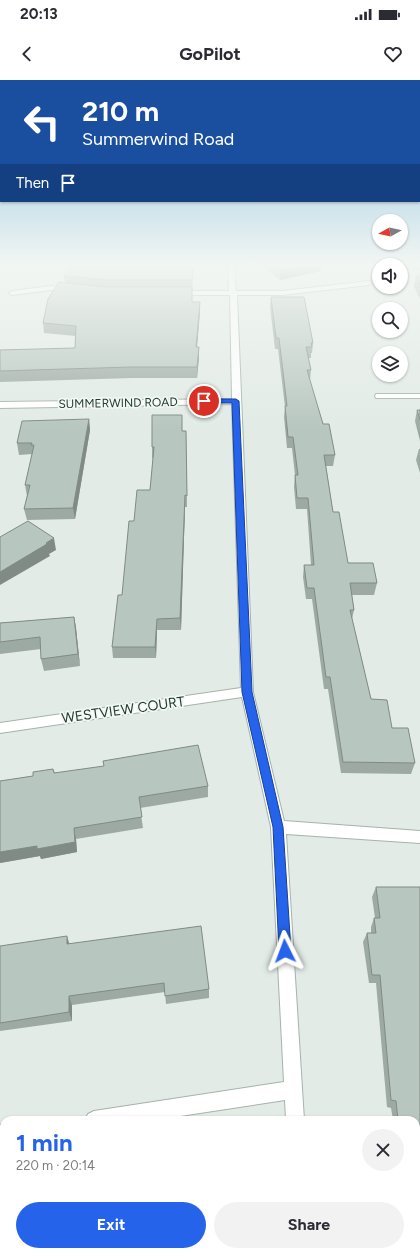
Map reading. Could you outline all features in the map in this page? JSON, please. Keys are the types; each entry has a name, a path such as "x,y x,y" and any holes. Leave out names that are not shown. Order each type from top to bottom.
{"street":[{"path":"234,320 247,692 278,827 295,1116"},
{"path":"380,396 420,396"},
{"name":"SUMMERWIND ROAD","path":"0,405 236,401"},
{"name":"WESTVIEW COURT","path":"0,728 247,692"},
{"path":"278,827 420,837"},
{"path":"121,1116 293,1090"}],"building":[{"path":"44,320 198,320 196,347 199,347 197,367 131,367 0,371 0,350 75,348 76,326 43,323"},
{"path":"274,320 308,320 313,343 311,343 312,347 306,347 311,370 307,370 323,424 329,424 335,455 324,455 333,512 339,512 348,563 373,563 377,583 350,583 354,610 350,610 371,699 387,700 392,728 408,728 415,763 343,762 330,677 326,677 314,588 307,588 304,565 314,565 308,498 297,498 295,475 298,475 293,437 288,437 285,406 287,406 279,338 276,338"},
{"path":"417,410 420,410 420,420"},
{"path":"152,415 182,415 182,431 186,431 187,496 185,495 180,618 157,619 155,647 112,647 118,595 122,595 129,521 134,521 137,490 150,490 154,447 152,447"},
{"path":"89,419 73,508 24,509 30,485 25,485 34,445 31,445 32,443 17,443 22,421"},
{"path":"28,521 54,538 46,543 47,544 0,572 0,537"},
{"path":"74,617 78,654 41,659 40,637 0,642 0,623"},
{"path":"198,745 208,786 139,797 142,817 74,828 75,842 37,849 37,846 0,852 0,781 33,776 33,772 53,769 54,773 104,766 103,761"},
{"path":"376,887 420,887 420,1116 398,1116 396,1101 391,1100 380,975 372,975 367,933 376,933 374,918 380,918"},
{"path":"201,926 209,989 165,996 164,983 69,996 69,1012 0,1023 0,946 67,936 67,944"}],"route":[{"path":"204,401 236,401 247,692 278,827 285,951"}]}
